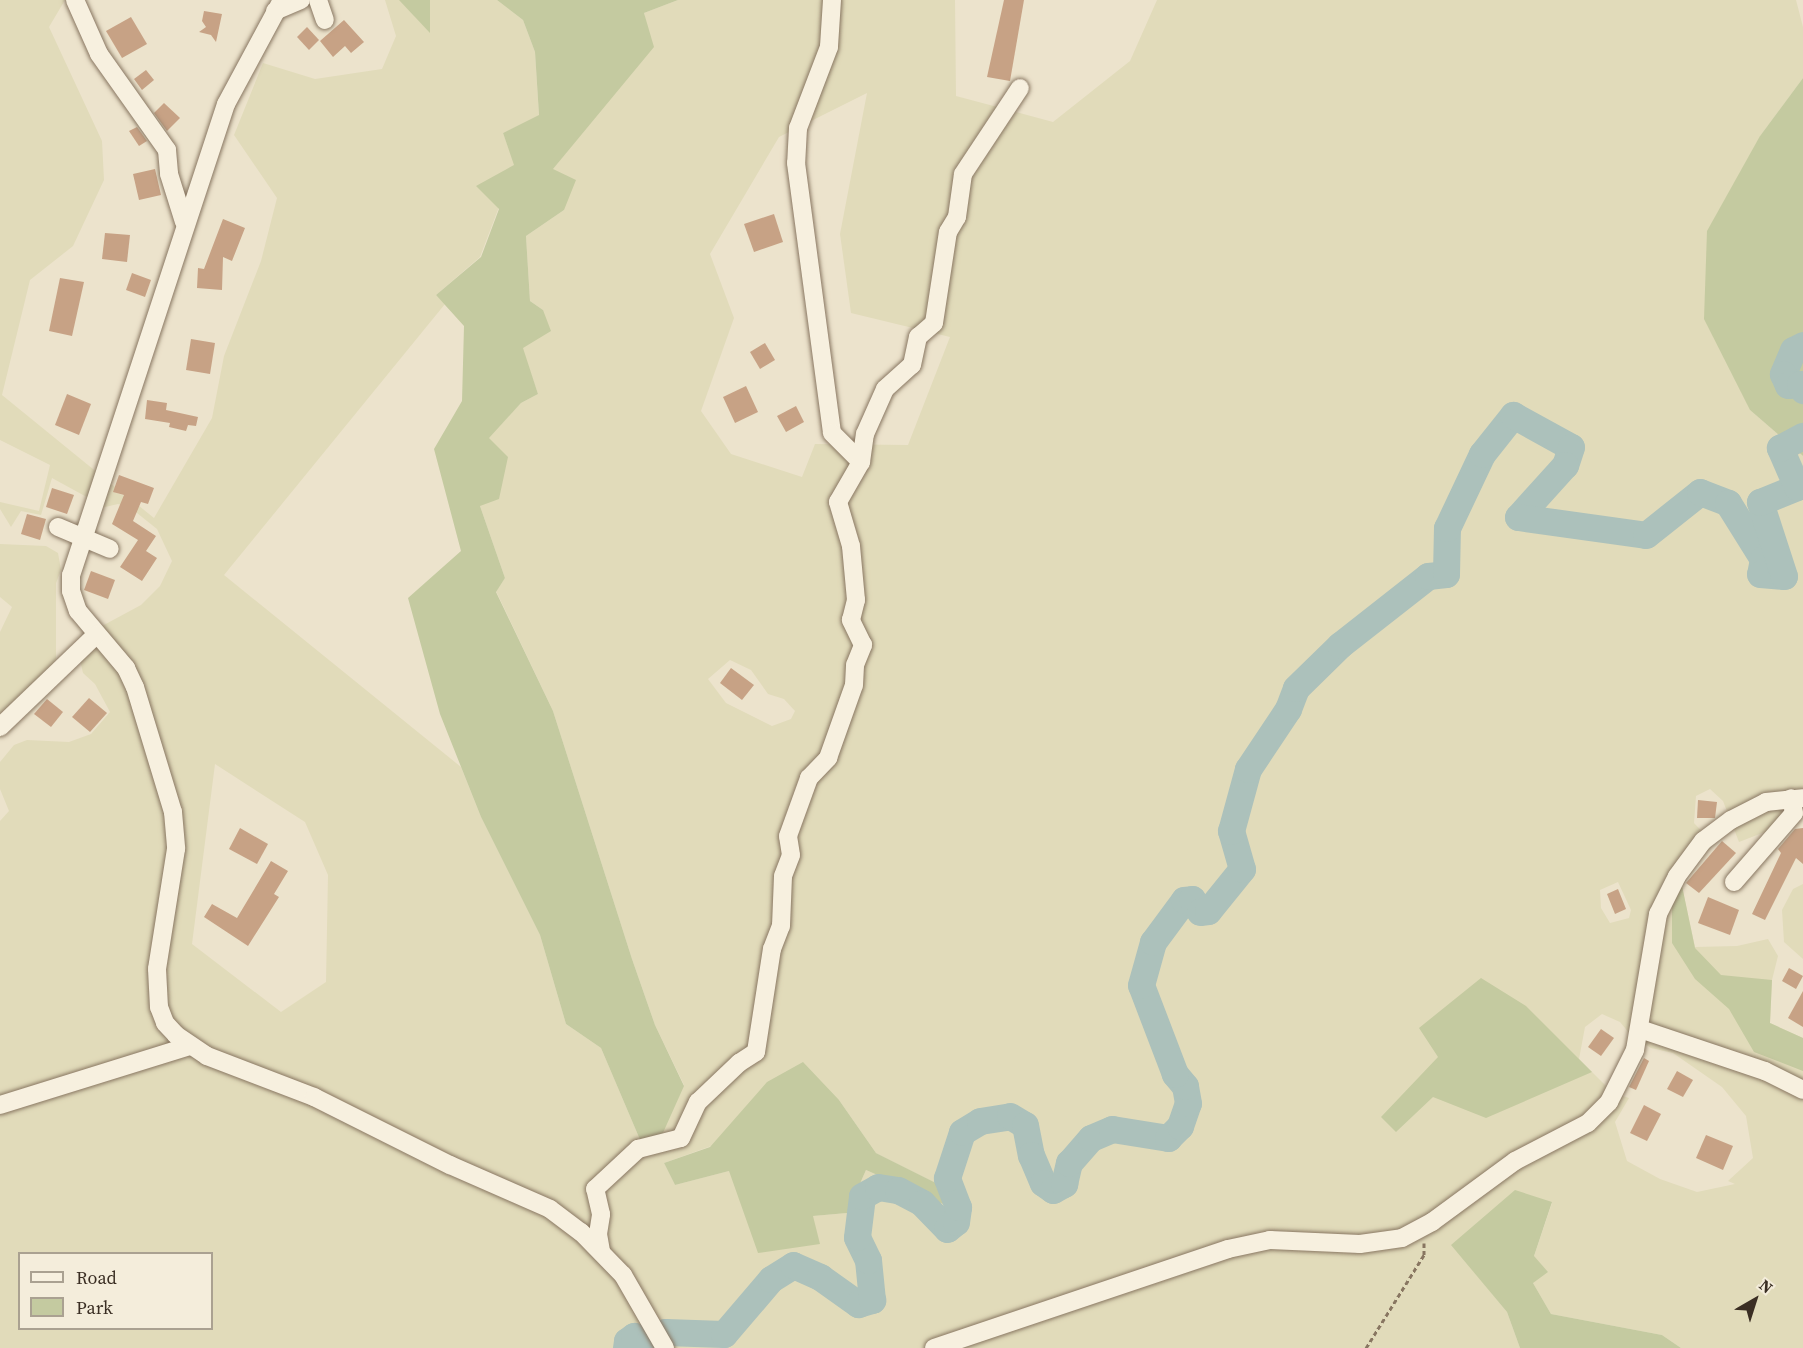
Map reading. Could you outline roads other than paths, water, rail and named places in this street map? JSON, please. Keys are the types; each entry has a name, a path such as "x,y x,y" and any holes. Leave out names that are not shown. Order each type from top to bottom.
{"street":[{"path":"75,0 99,54 167,150 169,174 184,222"},
{"path":"301,0 278,6 236,80 184,222 71,575 71,591 78,611 126,668 135,687 173,812 176,849 156,990 165,1023 190,1046 207,1056 314,1097 459,1169 550,1209 601,1251 630,1284 661,1338"},
{"path":"318,0 326,20"},
{"path":"832,0 829,46 798,128 796,163 832,433 861,462"},
{"path":"601,1251 598,1234 601,1214 595,1189 638,1149 681,1138 698,1102 739,1062 756,1052 772,949 781,926 783,876 791,855 788,836 809,778 828,758 854,684 855,665 863,645 851,620 856,600 851,546 838,502 861,462 865,434 885,389 912,365 918,337 934,323 948,232 957,217 963,174 1020,88"},
{"path":"58,527 110,549"},
{"path":"0,727 97,634"},
{"path":"934,1348 1228,1249 1270,1240 1360,1244 1392,1240 1432,1222 1515,1161 1597,1118 1630,1058 1640,1029 1658,914 1677,876 1703,841 1731,820 1766,802 1797,798 1794,813 1734,882"},
{"path":"1640,1029 1765,1071 1803,1090"},
{"path":"0,1105 190,1046"}],"waterway":[{"path":"1803,345 1793,350 1783,374 1788,385 1800,384 1803,390"},
{"path":"626,1348 627,1341 634,1336 649,1342 665,1332 724,1334 771,1279 793,1265 820,1277 858,1304 872,1300 868,1260 857,1237 862,1196 878,1187 898,1190 922,1203 947,1229 956,1222 958,1207 947,1178 962,1132 980,1121 1010,1116 1025,1125 1031,1155 1043,1183 1053,1190 1064,1184 1069,1163 1091,1138 1112,1129 1168,1138 1180,1126 1188,1103 1185,1086 1175,1074 1141,985 1153,942 1184,900 1192,899 1200,912 1208,911 1242,869 1231,831 1248,769 1288,709 1296,688 1340,645 1428,576 1446,574 1447,528 1482,454 1513,415 1571,447 1565,465 1518,517 1646,535 1700,492 1728,503 1763,559 1760,574 1784,576 1760,502 1797,487 1780,448 1803,436"}]}
